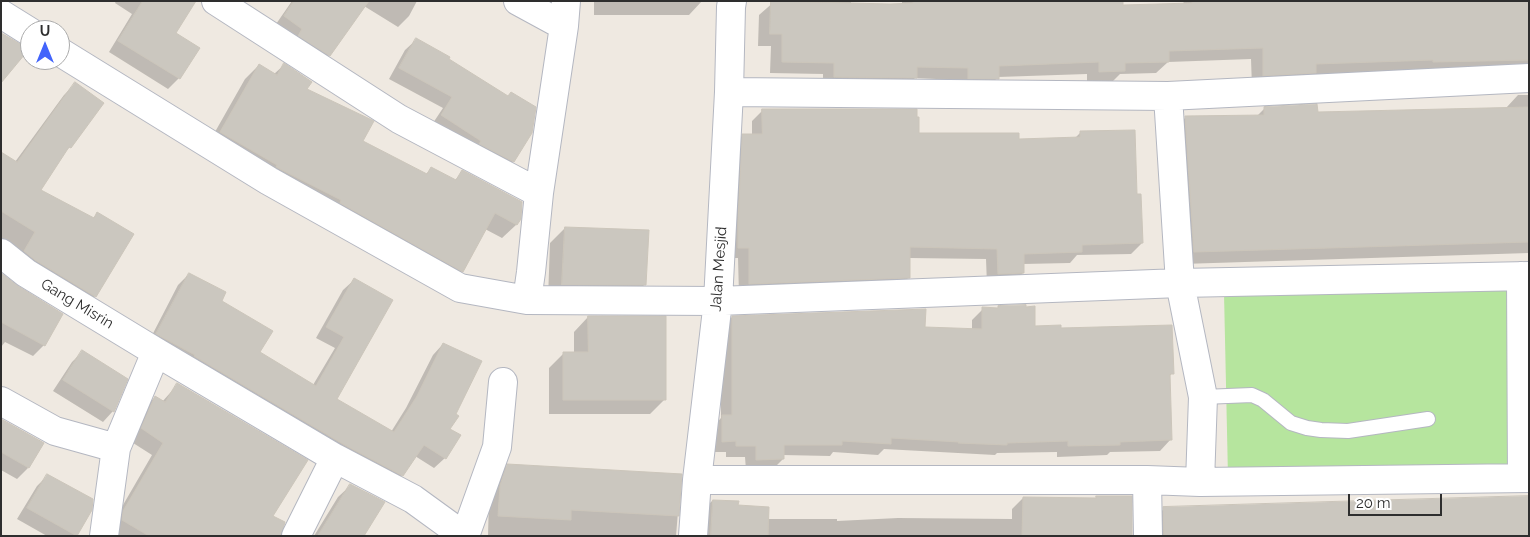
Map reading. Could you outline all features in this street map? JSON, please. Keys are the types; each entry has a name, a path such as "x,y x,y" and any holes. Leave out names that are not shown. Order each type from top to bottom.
{"street":[{"path":"216,1 399,119 539,193"},
{"path":"518,1 565,13 539,193 527,300"},
{"name":"Jalan Mesjid","path":"693,536 697,480 718,301 732,1"},
{"path":"1,14 20,26"},
{"path":"70,58 268,182 460,288 527,300 718,301 1180,283 1525,276 1525,478 1200,482 1147,480 697,480"},
{"path":"729,92 1168,96 1529,78"},
{"path":"1168,96 1180,283 1203,397 1200,482"},
{"name":"Gang Misrin","path":"1,253 26,273 156,352 335,458 413,499 464,536"},
{"path":"104,536 116,448 156,352"},
{"path":"464,536 497,447 503,382"},
{"path":"1,401 55,431 116,448"},
{"path":"296,536 335,458"},
{"path":"1147,480 1148,536"}],"lane":[{"path":"1203,397 1252,395 1263,400 1291,424 1321,430 1348,431 1428,419"}],"green space":[{"path":"1509,288 1512,472 1228,477 1224,293"}],"building":[{"path":"143,1 196,1 176,33 200,48 180,79 118,41"},
{"path":"294,1 369,1 330,56 298,36 302,29 284,16"},
{"path":"771,1 890,4 913,3 913,1 1123,1 1123,5 1192,3 1192,1 1529,1 1529,60 1433,62 1433,60 1316,64 1316,73 1263,76 1263,48 1169,51 1169,62 1125,63 1125,71 1099,72 1099,62 999,66 999,79 968,79 968,68 917,67 917,78 834,77 834,63 782,62 782,34 770,34"},
{"path":"1,33 20,44 20,60 1,83"},
{"path":"416,38 450,57 449,59 508,96 511,92 536,107 532,133 514,162 479,144 481,141 441,115 452,97 399,68"},
{"path":"284,63 312,82 307,89 374,121 363,141 427,174 431,167 456,180 462,170 522,202 521,219 517,225 495,213 463,272 340,203 341,200 276,167 277,165 220,132 259,64 277,75"},
{"path":"75,82 104,103 71,148 69,147 41,190 94,218 97,212 134,234 96,297 35,260 24,251 35,232 1,211 1,152 17,162"},
{"path":"1317,104 1318,112 1529,107 1529,242 1194,252 1185,116 1264,115 1264,107"},
{"path":"762,109 917,109 919,133 1019,133 1019,139 1080,137 1080,131 1135,130 1137,194 1141,194 1143,243 1082,245 1082,252 1024,254 1024,273 998,274 997,249 910,247 910,278 749,284 749,248 738,248 742,134 762,134"},
{"path":"565,227 649,230 646,285 562,285"},
{"path":"1,273 63,314 45,346 1,322"},
{"path":"189,273 226,292 222,301 273,331 260,352 316,386 344,337 326,327 354,278 393,300 337,399 394,432 417,396 443,343 482,361 456,414 459,416 450,429 461,435 446,459 424,445 403,476 343,444 195,355 156,334"},
{"path":"1026,305 1026,307 1035,306 1035,326 1061,325 1061,328 1172,325 1174,374 1170,374 1172,440 1120,442 1120,445 1068,446 1068,441 1007,443 1007,445 891,438 891,444 842,441 842,445 784,445 784,459 756,460 756,446 736,446 736,441 722,442 722,415 732,415 732,316 926,309 925,327 982,329 982,307 998,308 998,306"},
{"path":"588,316 666,316 666,400 563,400 563,352 588,352"},
{"path":"82,350 128,379 114,412 63,380"},
{"path":"177,383 308,460 273,516 285,522 281,536 149,536 122,520 123,511 163,443 141,428 155,396 165,402"},
{"path":"1,419 44,443 29,468 1,452"},
{"path":"507,464 682,474 679,516 571,510 571,520 498,516 500,486"},
{"path":"47,474 93,499 92,510 77,536 27,508"},
{"path":"350,484 385,502 364,536 318,536"},
{"path":"1096,496 1132,496 1132,536 1022,536 1023,497 1096,498"},
{"path":"1529,496 1529,536 1164,536 1163,507"},
{"path":"713,500 739,501 738,505 769,507 768,536 711,536"}]}
